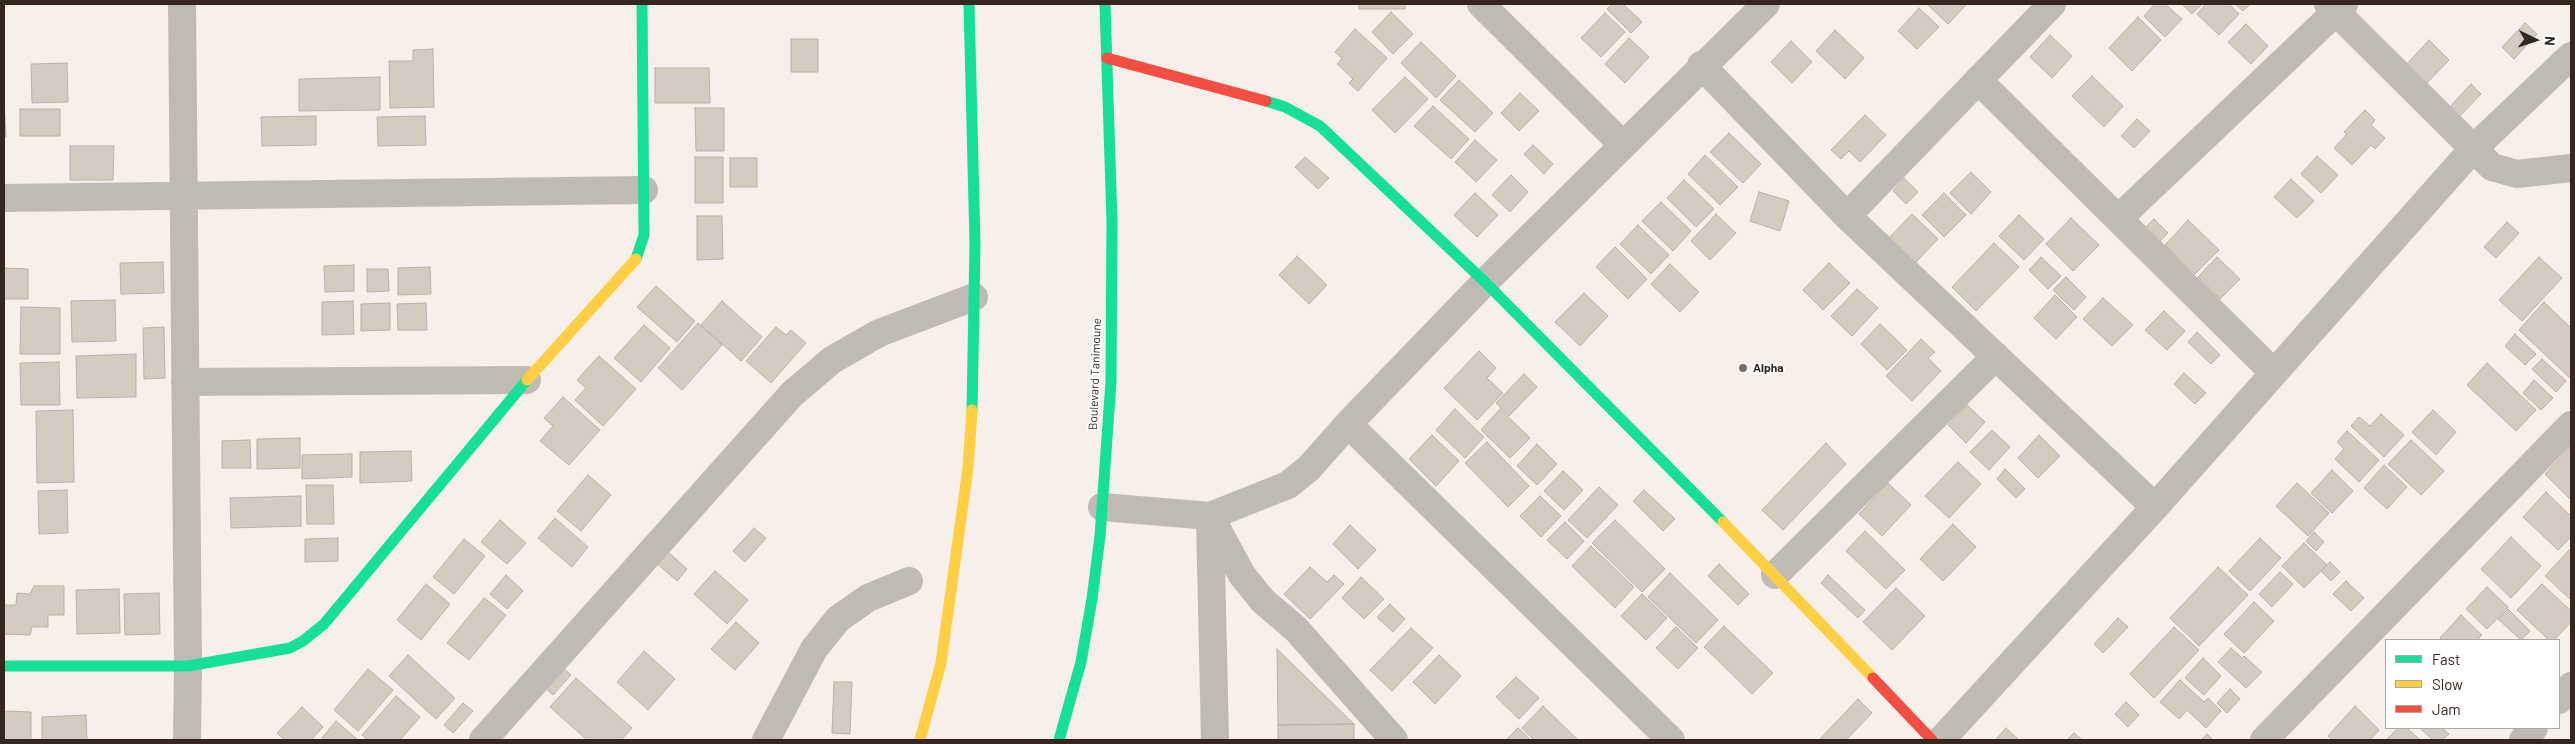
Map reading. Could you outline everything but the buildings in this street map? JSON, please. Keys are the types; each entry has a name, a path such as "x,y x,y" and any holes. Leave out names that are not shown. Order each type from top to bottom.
{"street":[{"path":"182,4 188,666 186,740"},
{"path":"4,666 188,666 290,648 303,641 324,624 528,380 637,257 644,235 642,4"},
{"path":"920,740 941,663 966,477 972,385 974,297 969,4"},
{"name":"Boulevard Tanimoune","path":"1059,740 1081,662 1092,599 1102,507 1111,373 1112,222 1105,4"},
{"path":"1482,4 1622,144"},
{"path":"1102,507 1210,516 1288,485 1309,468 1348,424 1485,282 1622,144 1766,4"},
{"path":"1847,216 2052,4"},
{"path":"2119,218 2336,6 2472,150 2492,167 2517,174 2571,168"},
{"path":"1941,740 2155,507 2472,150 2571,56"},
{"path":"1107,58 1236,91 1285,107 1320,126 1485,282 1775,575 1932,740"},
{"path":"1701,66 1847,216 2155,507"},
{"path":"1978,80 2274,373"},
{"path":"4,198 644,190"},
{"path":"482,740 792,394 832,360 879,333 974,297"},
{"path":"1775,575 1996,356"},
{"path":"185,382 528,380"},
{"path":"1348,424 1670,740"},
{"path":"2264,740 2571,425"},
{"path":"1210,516 1215,740"},
{"path":"1210,516 1242,575 1263,601 1296,629 1394,740"},
{"path":"766,740 814,649 838,619 868,598 909,581"},
{"path":"2560,699 2571,686"},
{"path":"2523,740 2533,729"}],"traffic: fast":[{"path":"636,259 644,235 642,4"},
{"path":"969,4 975,244 972,410"},
{"path":"1059,740 1081,662 1092,599 1100,536 1111,382 1112,222 1105,4"},
{"path":"1266,101 1285,107 1320,126 1485,282 1723,522"},
{"path":"4,666 188,666 290,648 303,641 324,624 527,380"}],"traffic: slow":[{"path":"527,380 636,259"},
{"path":"920,740 941,663 968,468 972,410"},
{"path":"1723,522 1873,678"}],"traffic: jam":[{"path":"1107,58 1266,101"},
{"path":"1873,678 1932,740"}],"place":[{"name":"Alpha","path":"1743,368"}]}
